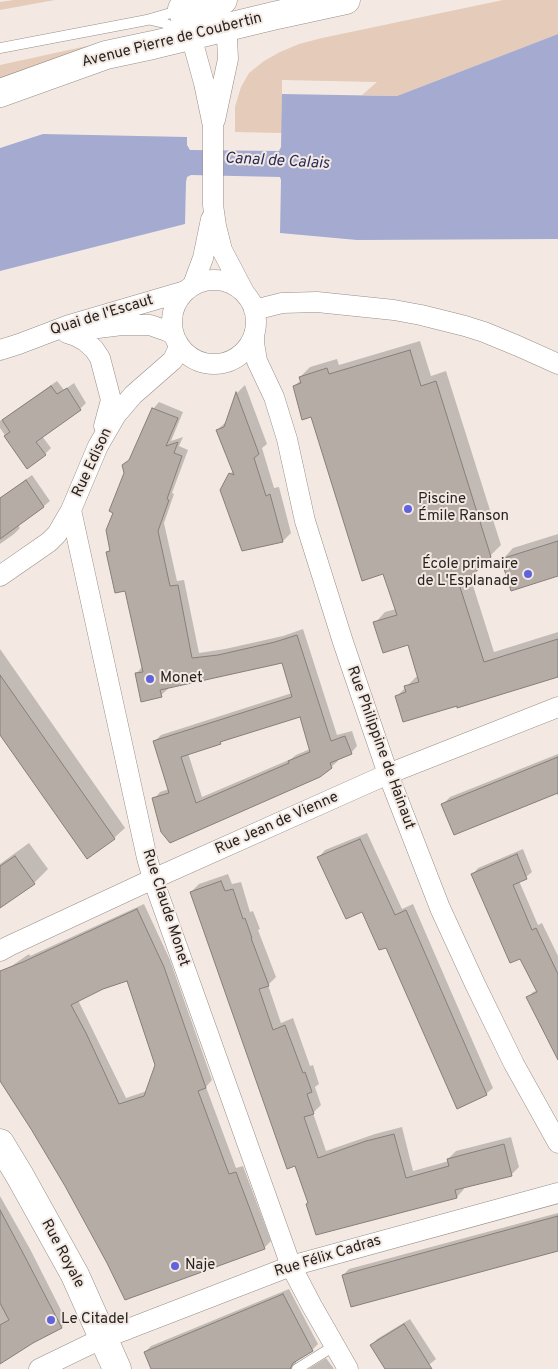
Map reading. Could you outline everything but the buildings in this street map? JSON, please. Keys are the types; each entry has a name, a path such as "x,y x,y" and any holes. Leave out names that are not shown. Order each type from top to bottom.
{"street":[{"name":"Avenue Pierre de Coubertin","path":"0,93 95,58 346,0"},
{"name":"Avenue Pierre de Coubertin","path":"182,9 217,1"},
{"path":"213,205 205,250 189,288 178,300 172,314 172,325 176,339 185,352 194,359 216,364 237,356 249,344 254,334 256,322 254,310 249,299 222,250 213,205 214,126 228,59 228,44 217,1"},
{"path":"182,9 204,83 214,126"},
{"path":"189,288 209,280 220,280 231,283 244,292"},
{"name":"Quai de l'Escaut","path":"0,350 69,325 189,288"},
{"path":"254,310 282,303 317,302 386,309 421,315 484,332 558,364"},
{"name":"Quai de l'Escaut","path":"19,344 94,328 132,325 156,327 176,339"},
{"path":"67,333 85,341 98,353 110,392 110,404 98,446"},
{"name":"Rue Philippine de Hainaut","path":"254,334 257,361 274,398 287,439 305,521 343,642 388,774 440,908 474,984 514,1064 558,1144"},
{"name":"Rue Edison","path":"0,576 49,542 57,534 71,510 98,446 124,406 144,385 173,360 178,350 176,339"},
{"name":"Rue Claude Monet","path":"71,510 153,879 291,1266 348,1369"},
{"name":"Rue Jean de Vienne","path":"0,951 153,879 388,774 558,707"},
{"name":"Rue Royale","path":"0,1143 75,1275 116,1369"},
{"name":"Rue Félix Cadras","path":"39,1369 103,1338 291,1266 558,1193"}],"lane":[{"path":"0,48 147,20 182,9"},
{"path":"147,20 164,23 190,36"},
{"path":"297,1369 334,1346"}],"shaded area":[{"path":"55,0 0,10 0,2"},
{"path":"503,0 558,0 558,34 397,96 362,95 377,82 282,80 282,133 235,132 235,107 241,87 249,73 264,61 280,52 299,44 322,38"},
{"path":"142,34 0,86 0,65"}],"water":[{"name":"Canal de Calais","path":"558,34 558,239 357,240 280,233 280,177 191,175 187,177 186,182 185,224 0,271 0,148 43,134 187,137 187,145 190,150 279,151 281,147 282,94 397,96"}],"place":[{"name":"Piscine Émile Ranson","path":"408,509"},
{"name":"École primaire de L'Esplanade","path":"528,574"},
{"name":"Monet","path":"150,679"},
{"name":"Naje","path":"175,1266"},
{"name":"Le Citadel","path":"51,1320"}]}
